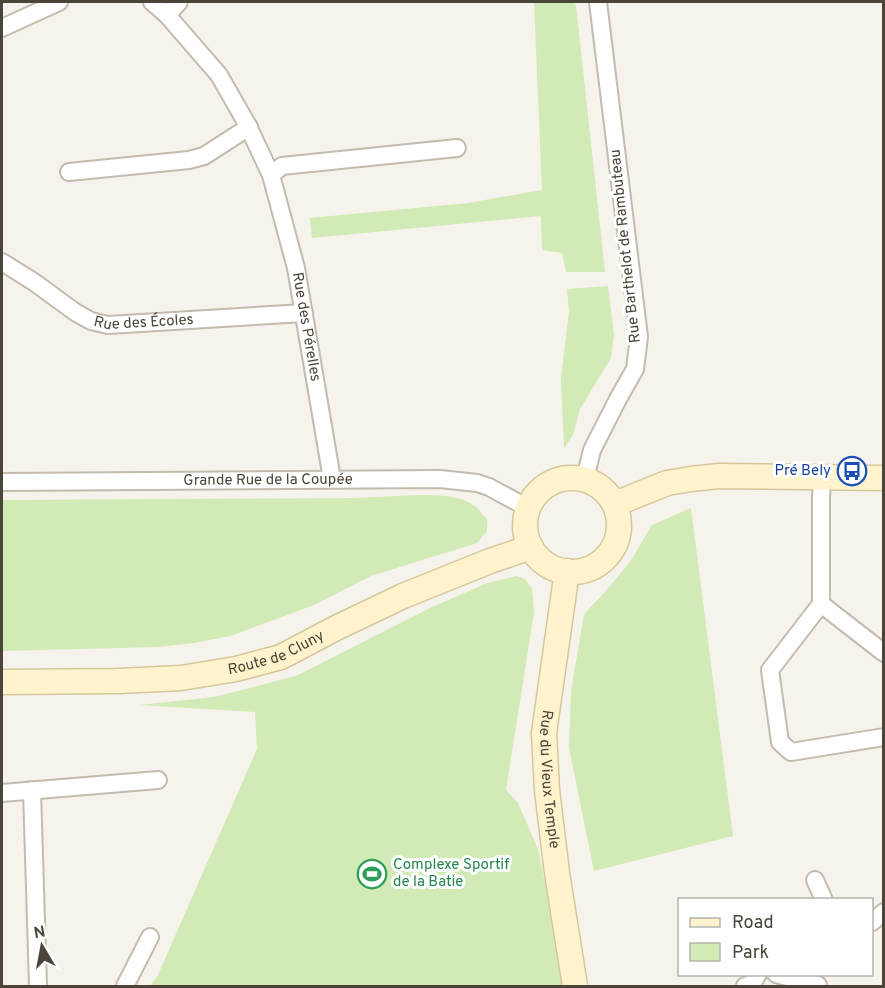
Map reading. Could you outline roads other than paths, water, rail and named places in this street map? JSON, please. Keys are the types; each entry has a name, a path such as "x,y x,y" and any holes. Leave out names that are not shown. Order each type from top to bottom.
{"main road":[{"path":"615,504 667,483 719,476 884,478"},
{"path":"585,479 604,490 615,504 619,515 619,533 613,549 601,563 584,570 567,571 552,567 540,559 531,547 526,534 525,521 528,508 545,486 557,480 585,479"},
{"name":"Route de Cluny","path":"2,682 181,678 236,669 281,657 403,596 531,547"},
{"name":"Rue du Vieux Temple","path":"567,571 544,734 548,801 575,987"}],"street":[{"path":"2,28 59,2"},
{"name":"Rue des Pérelles","path":"152,2 167,15 219,75 249,128 271,175 296,268 332,479"},
{"path":"167,15 179,2"},
{"name":"Rue Barthelot de Rambuteau","path":"585,479 592,450 635,369 639,337 598,2"},
{"path":"69,171 189,160 204,156 249,128"},
{"path":"271,175 282,166 457,148"},
{"name":"Rue des Écoles","path":"2,262 91,321 108,325 304,313"},
{"name":"Grande Rue de la Coupée","path":"2,482 440,478 489,487 528,508"},
{"path":"822,478 820,497 821,604 770,670 780,741 791,752 884,737"},
{"path":"821,604 884,653"},
{"path":"2,793 158,780"},
{"path":"32,790 38,987"},
{"path":"815,880 823,898"},
{"path":"125,987 150,937"},
{"path":"745,987 752,984 757,976"},
{"path":"782,976 820,982"}],"place":[{"name":"Pré Bely","path":"852,471"},
{"name":"Complexe Sportif de la Batie","path":"372,874"}]}
